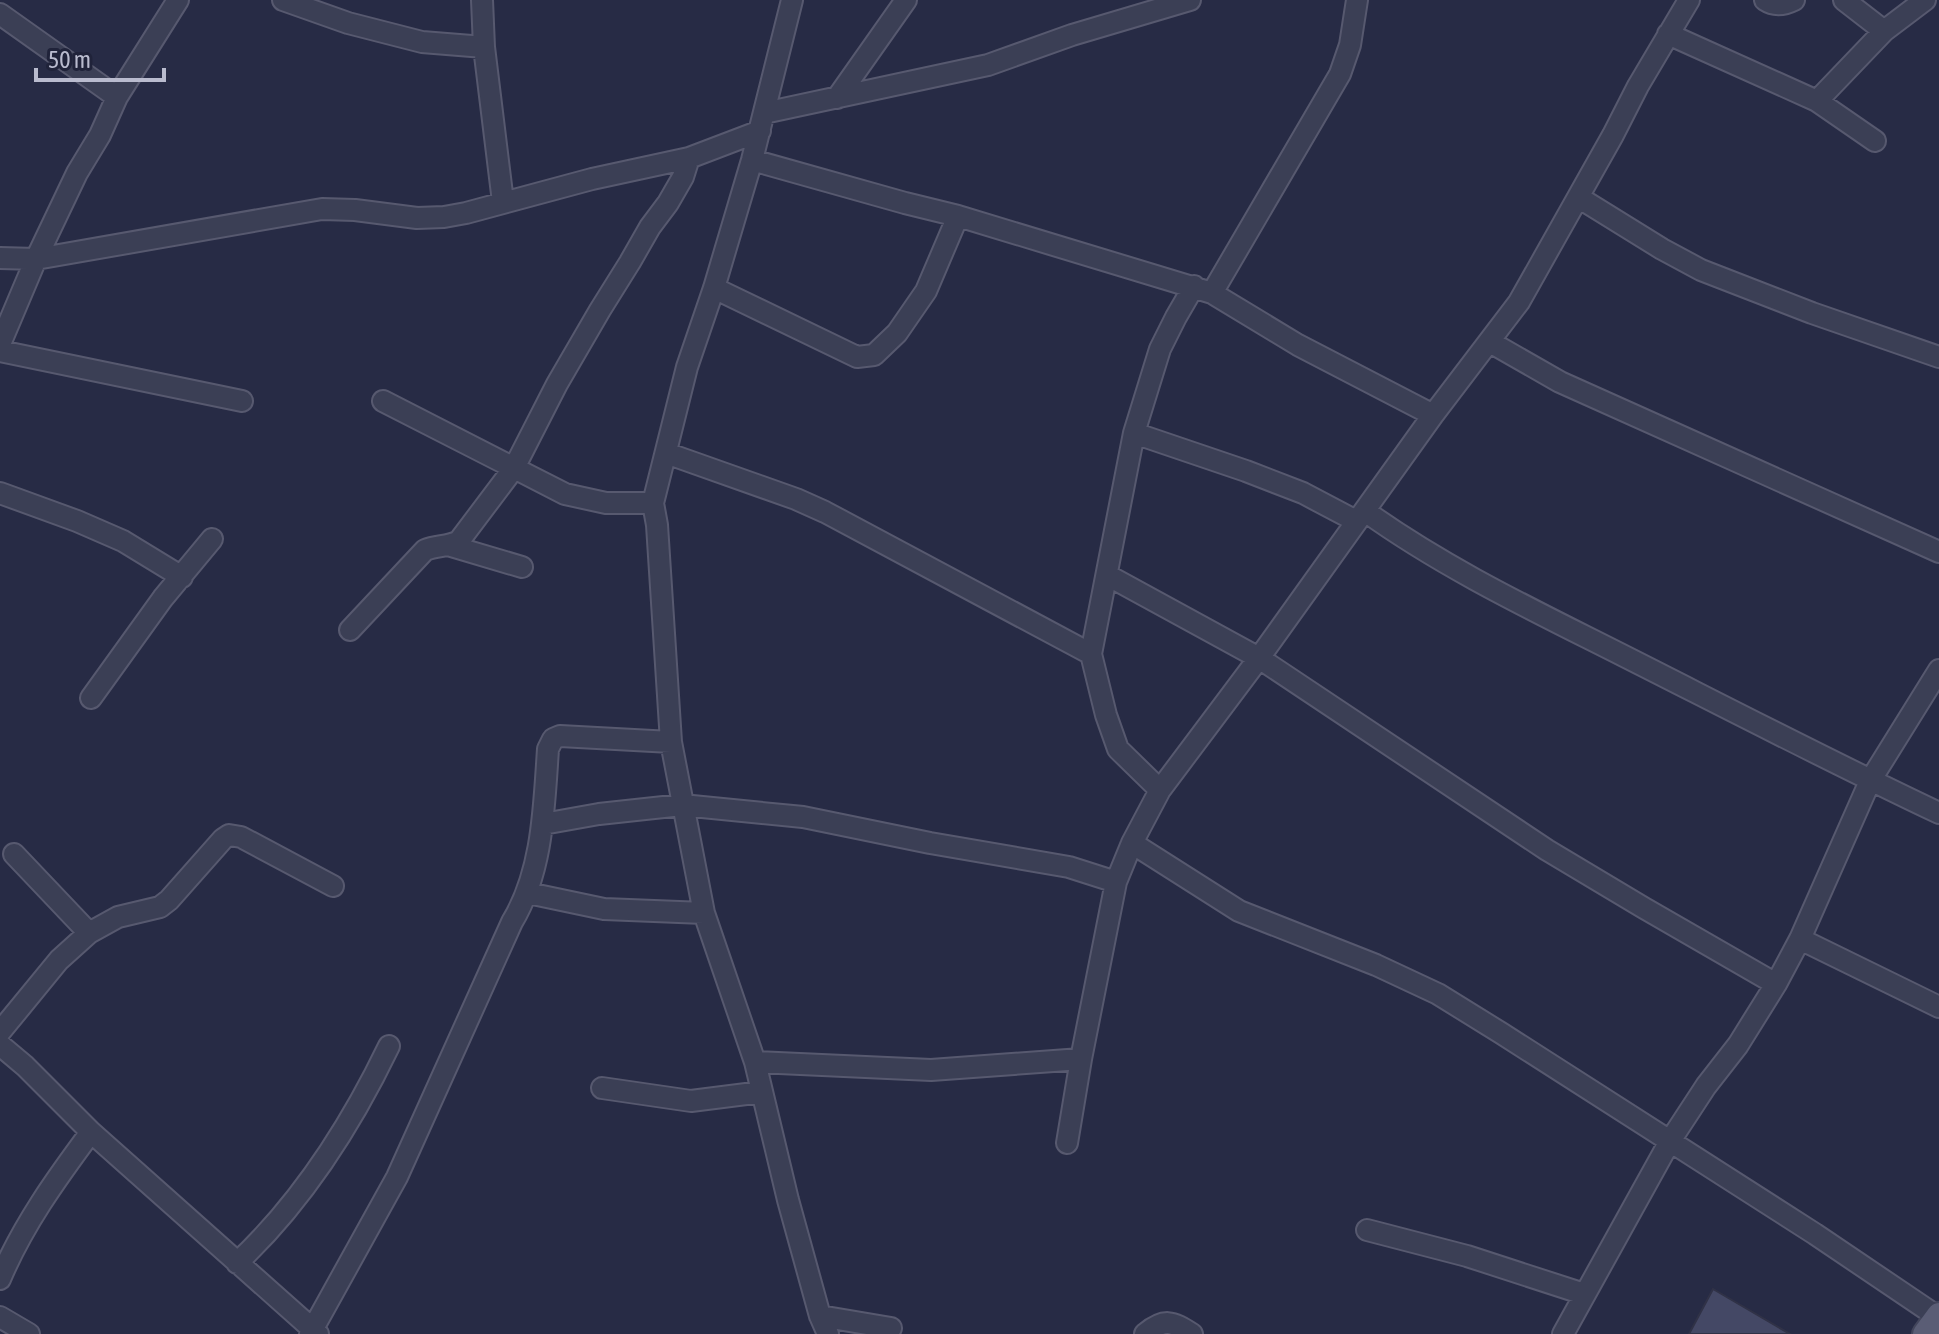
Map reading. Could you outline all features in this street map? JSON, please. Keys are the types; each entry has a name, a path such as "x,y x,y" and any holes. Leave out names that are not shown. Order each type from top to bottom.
{"main road":[{"path":"1925,1334 1938,1316"}],"street":[{"path":"0,344 60,206 100,135 117,97 178,0"},
{"path":"283,0 348,23 422,42 484,47"},
{"path":"482,0 484,47 503,202"},
{"path":"792,0 752,160 687,367 653,503 671,742 704,913 755,1062 788,1200 824,1325 891,1328"},
{"path":"837,98 906,0"},
{"path":"1120,0 1141,14"},
{"path":"0,258 36,259 309,211 355,210 417,218 466,213 592,179 689,158 762,122 837,98 988,65 1190,0"},
{"path":"1160,790 1118,749 1091,654 1134,433 1160,349 1176,317 1203,290 1340,74 1350,45 1357,0"},
{"path":"1067,1143 1116,882 1160,790 1519,302 1689,0"},
{"path":"1765,0 1778,4 1794,0"},
{"path":"1844,0 1884,31"},
{"path":"1817,101 1884,31 1925,0"},
{"path":"0,14 117,97"},
{"path":"1668,34 1817,101 1875,141"},
{"path":"451,546 459,541 514,468 588,330 683,177 689,158"},
{"path":"752,160 958,216 1203,290 1298,345 1433,415"},
{"path":"1578,197 1701,270 1939,357"},
{"path":"714,288 857,357 874,355 897,333 926,291 958,216"},
{"path":"1490,342 1560,382 1939,552"},
{"path":"0,351 242,401"},
{"path":"383,401 565,494 606,503 653,503"},
{"path":"1134,433 1246,471 1360,516 1461,573 1939,813"},
{"path":"666,453 825,512 1091,654"},
{"path":"0,493 123,541 182,577"},
{"path":"91,698 163,598 212,539"},
{"path":"350,630 425,550 436,545 451,546 522,567"},
{"path":"1107,575 1259,658 1547,850 1776,984"},
{"path":"1563,1334 1670,1141 1706,1086 1738,1045 1776,984 1800,939 1870,781 1939,670"},
{"path":"0,1045 91,1132 313,1333 397,1177 528,893 543,824 548,749 553,739 560,736 589,736 671,742"},
{"path":"543,824 682,805 803,817 1069,867 1116,882"},
{"path":"0,1032 59,960 89,933 118,917 160,907 229,835 241,837 333,886"},
{"path":"1132,843 1239,911 1376,965 1438,994 1938,1316"},
{"path":"14,854 89,933"},
{"path":"528,893 604,909 704,913"},
{"path":"1800,939 1939,1007"},
{"path":"237,1263 266,1237 307,1183 364,1095 389,1046"},
{"path":"755,1062 931,1070 1081,1059"},
{"path":"602,1088 691,1101 762,1092"},
{"path":"0,1279 31,1217 91,1132"},
{"path":"1367,1230 1491,1263 1584,1294"},
{"path":"0,1317 29,1334"},
{"path":"1145,1334 1165,1322 1192,1334"}],"building":[{"path":"1713,1289 1790,1334 1689,1334"}]}
